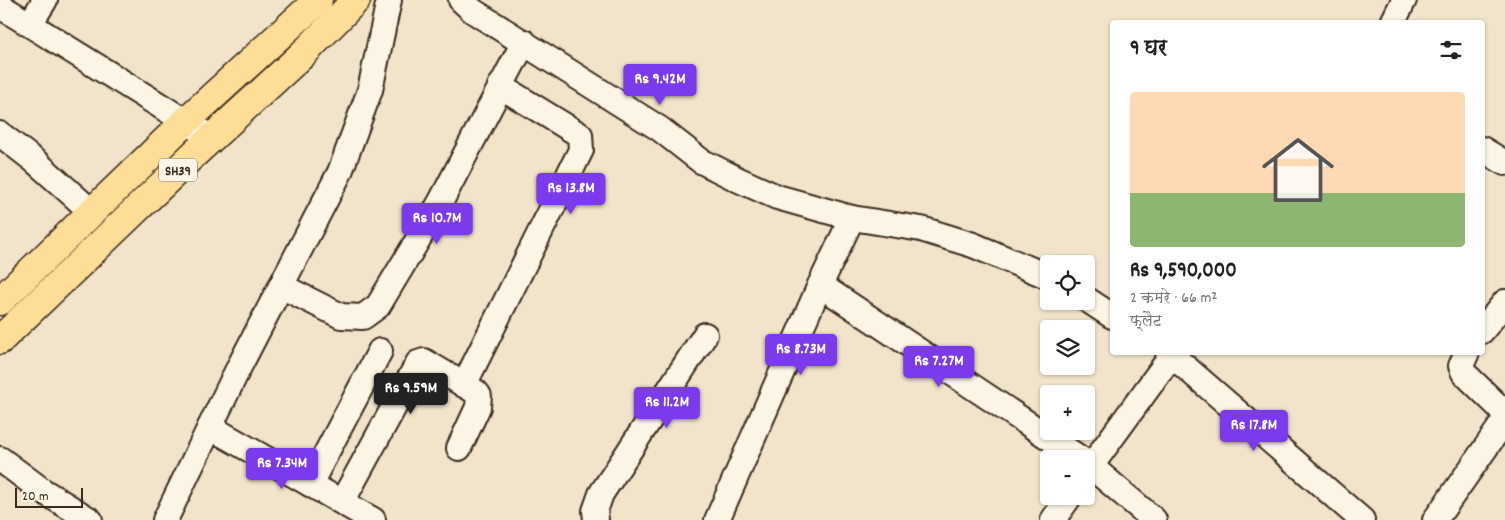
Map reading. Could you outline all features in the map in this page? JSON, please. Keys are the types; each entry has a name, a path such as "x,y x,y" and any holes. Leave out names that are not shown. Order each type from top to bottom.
{"main road":[{"name":"SH39","path":"0,301 84,222 186,121 318,0"},
{"name":"SH39","path":"0,340 303,54 356,0"},
{"path":"84,222 94,251"}],"street":[{"path":"30,24 45,0"},
{"path":"165,520 280,286 340,172 370,90 389,0"},
{"path":"461,0 473,11 660,129 702,161 777,197 852,218 930,232 973,245 1040,273"},
{"path":"1394,20 1404,0"},
{"path":"0,6 212,138"},
{"path":"280,286 341,316 363,317 378,306 440,203 524,42"},
{"path":"464,385 581,150 580,135 500,86"},
{"path":"0,134 36,162 84,222"},
{"path":"1485,151 1505,163"},
{"path":"717,520 820,285 852,218"},
{"path":"820,285 1064,450"},
{"path":"1485,327 1505,302"},
{"path":"1095,306 1110,315"},
{"path":"596,520 595,511 601,494 705,335"},
{"path":"310,484 380,351"},
{"path":"1095,453 1169,355"},
{"path":"1171,355 1362,520"},
{"path":"1435,520 1503,423 1504,415 1500,408 1464,373 1461,366 1466,355"},
{"path":"342,502 416,364 424,361 476,392 480,401 459,448"},
{"path":"210,427 373,520"},
{"path":"0,459 43,491 90,520"},
{"path":"1095,472 1154,520"},
{"path":"1053,520 1064,505"}]}
